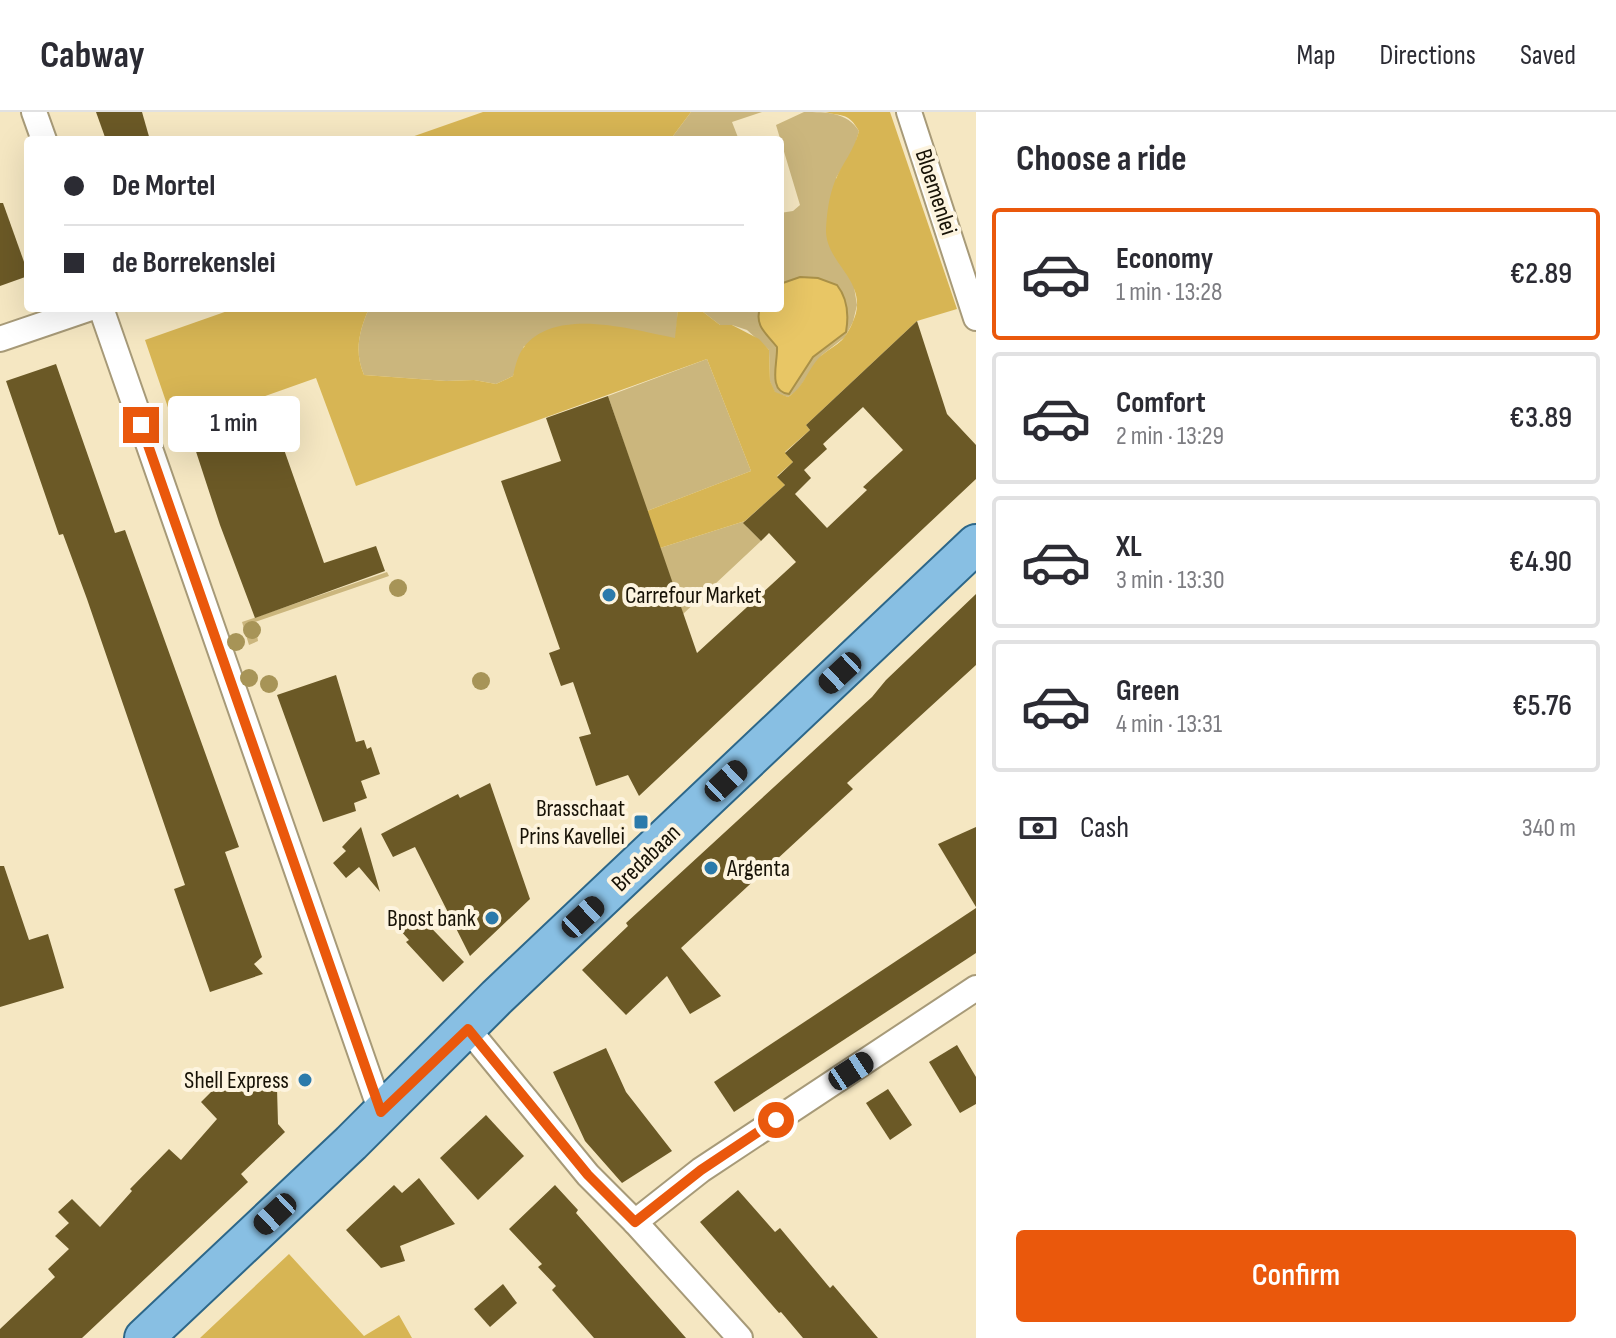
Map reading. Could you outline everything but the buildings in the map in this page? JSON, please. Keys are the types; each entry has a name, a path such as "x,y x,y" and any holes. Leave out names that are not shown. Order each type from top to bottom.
{"main road":[{"name":"Bredabaan","path":"144,1338 468,1029 497,997 976,544"}],"street":[{"path":"34,112 43,136"},
{"name":"Bloemenlei","path":"909,112 976,318"},
{"path":"0,339 79,312"},
{"path":"102,312 381,1112"},
{"path":"635,1222 701,1170 976,988"},
{"path":"468,1029 588,1175 740,1338"}],"shaded area":[{"path":"483,112 691,112 673,136 414,136"},
{"path":"691,112 762,112 732,122 737,136 673,136"},
{"path":"804,112 828,113 849,120 859,131 854,149 836,178 857,305 853,322 845,337 822,355 797,391 788,397 775,393 770,382 769,350 747,330 720,325 703,312 784,312 784,212 793,211 800,205 784,152 784,136 779,136 776,125"},
{"path":"825,112 890,112 957,309 917,321 806,425 810,430 785,452 793,462 777,476 785,485 745,521 660,548 647,511 751,471 707,359 356,486 316,378 175,428 145,340 225,312 368,312 359,342 364,375 474,380 496,384 513,376 524,347 538,335 555,327 596,324 675,338 678,312 703,312 720,325 732,325 759,339 769,350 770,381 775,392 788,397 799,388 817,360 840,342 856,313 855,290 831,251 826,229 833,187 859,131 848,118"},
{"path":"800,277 818,278 837,285 847,313 846,332 813,357 789,394 778,388 775,375 777,347 762,329 759,320 759,312 784,312 784,283"},
{"path":"368,312 678,312 676,338 524,346 513,376 496,384 474,380 364,375 359,358"},
{"path":"707,359 751,471 647,511 608,396"},
{"path":"745,521 761,541 683,614 660,548"},
{"path":"387,572 389,576 255,622 258,641 249,645 242,622"},
{"path":"289,1254 364,1336 399,1315 412,1338 200,1338"}],"place":[{"name":"Carrefour Market","path":"609,595"},
{"name":"Brasschaat Prins Kavellei","path":"641,822"},
{"name":"Argenta","path":"711,868"},
{"name":"Bpost bank","path":"492,918"},
{"name":"Shell Express","path":"305,1080"}],"route":[{"path":"141,425 381,1112 468,1029 588,1175 635,1222 701,1170 776,1120"}]}
